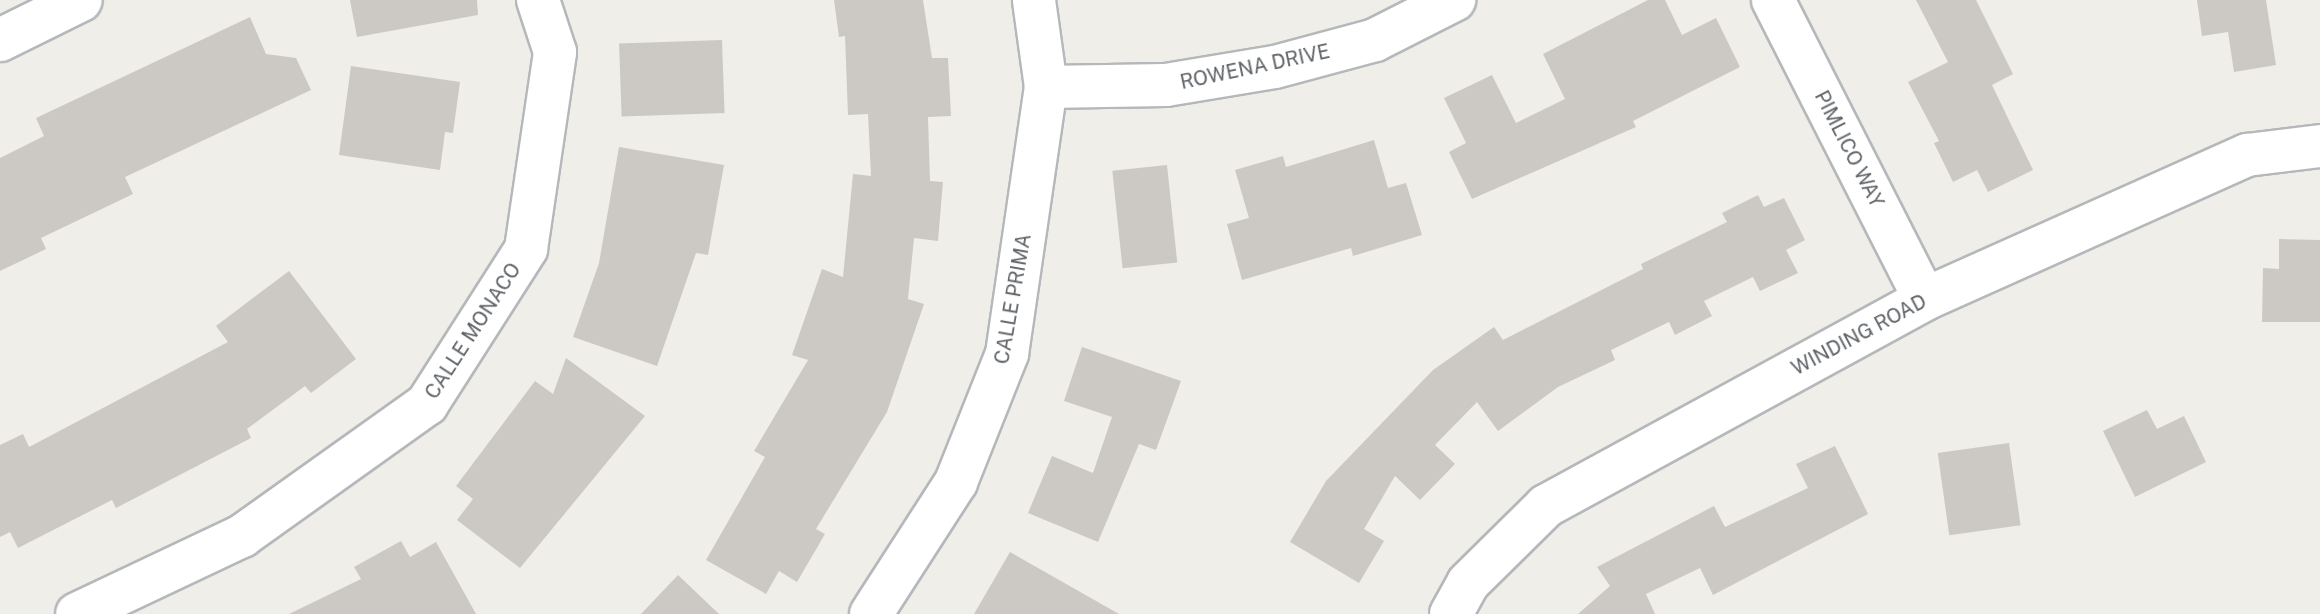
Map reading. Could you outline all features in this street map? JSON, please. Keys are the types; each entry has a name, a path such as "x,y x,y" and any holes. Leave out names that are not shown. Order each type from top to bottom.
{"street":[{"path":"0,40 81,0"},
{"name":"CALLE MONACO","path":"77,614 242,536 427,404 526,249 555,52 538,0"},
{"name":"CALLE PRIMA","path":"871,614 956,482 1007,354 1046,87 1034,0"},
{"name":"ROWENA DRIVE","path":"1046,87 1166,85 1275,67 1375,40 1454,0"},
{"name":"PIMLICO WAY","path":"1773,0 1925,299"},
{"name":"WINDING ROAD","path":"1451,614 1468,583 1546,506 1925,299 2247,155 2320,146"}],"building":[{"path":"350,0 477,0 478,15 357,37"},
{"path":"834,0 923,0 932,58 948,58 951,116 928,117 930,181 943,182 938,241 914,238 908,299 924,304 887,412 816,529 825,534 797,582 779,571 766,594 706,560 765,457 754,451 808,360 792,355 822,269 843,277 853,174 871,176 868,114 848,115 845,36 839,37"},
{"path":"1648,0 1665,0 1682,35 1716,18 1740,67 1633,121 1636,127 1472,199 1449,152 1466,143 1444,98 1492,75 1516,123 1565,99 1543,54"},
{"path":"1916,0 1976,0 2013,74 1992,85 2033,170 1988,192 1977,170 1953,182 1934,143 1939,141 1908,82 1948,62"},
{"path":"2197,0 2266,0 2276,65 2234,72 2228,32 2202,36"},
{"path":"250,17 266,54 296,58 311,90 125,177 133,194 41,238 46,249 0,271 0,158 44,136 36,118"},
{"path":"722,40 725,113 622,117 619,44"},
{"path":"351,66 460,82 453,133 445,132 440,170 339,155"},
{"path":"1374,140 1388,188 1406,183 1422,235 1353,256 1351,248 1242,280 1227,224 1249,218 1235,170 1283,156 1286,167"},
{"path":"619,147 724,165 708,255 696,253 657,366 573,337 599,263"},
{"path":"1167,165 1177,262 1123,268 1112,171"},
{"path":"1758,195 1764,207 1784,198 1805,240 1786,250 1798,273 1760,291 1753,277 1704,301 1712,316 1675,335 1669,322 1611,350 1615,360 1558,387 1498,431 1477,402 1435,445 1455,464 1420,500 1395,476 1364,529 1384,541 1359,583 1290,542 1326,481 1433,370 1494,327 1503,340 1643,269 1641,264 1727,222 1722,213"},
{"path":"2279,239 2320,240 2320,322 2262,322 2263,268 2279,269"},
{"path":"289,271 356,359 311,393 305,386 247,429 251,438 116,508 112,500 18,548 10,532 0,537 0,445 23,434 29,447 228,342 216,326"},
{"path":"1082,347 1181,381 1156,450 1139,444 1098,542 1028,513 1052,456 1093,473 1112,417 1064,401"},
{"path":"566,358 645,416 520,568 457,520 473,499 456,486 535,381 553,394"},
{"path":"2147,410 2157,429 2184,416 2206,462 2135,497 2103,431"},
{"path":"2009,443 2021,525 1949,535 1938,453"},
{"path":"1835,446 1868,514 1713,595 1700,568 1646,594 1655,614 1578,614 1610,586 1597,567 1714,506 1725,527 1808,488 1796,464"},
{"path":"401,541 410,557 436,542 476,614 289,614 361,579 354,567"},
{"path":"1010,552 1119,614 974,614"},
{"path":"678,575 719,614 641,614"}]}
